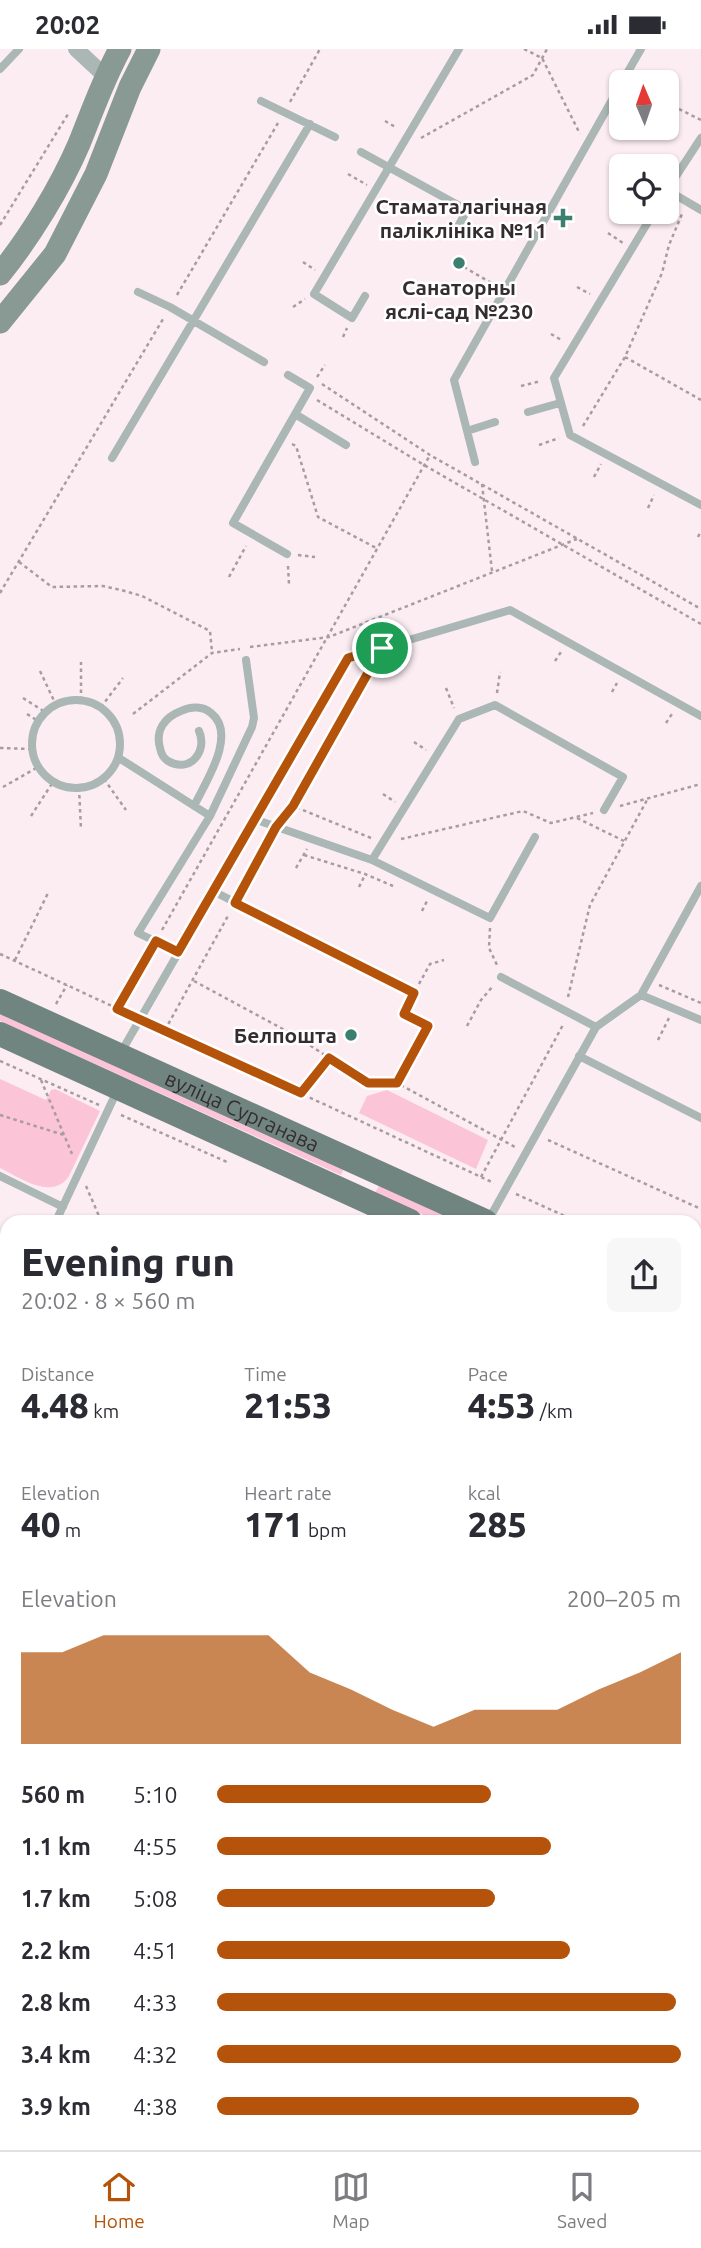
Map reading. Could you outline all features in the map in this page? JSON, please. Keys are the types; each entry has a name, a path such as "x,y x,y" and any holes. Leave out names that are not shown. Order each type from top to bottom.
{"main road":[{"path":"0,274 27,241 78,147 105,76 120,49"},
{"path":"0,322 55,254 96,174 130,87 149,49"},
{"path":"105,76 130,87"},
{"name":"вуліца Сурганава","path":"0,1001 473,1215"},
{"name":"вуліца Сурганава","path":"0,1034 113,1099 390,1215"}],"street":[{"path":"76,49 105,76"}],"lane":[{"path":"0,69 19,49"},
{"path":"365,296 352,318 314,294 459,49"},
{"path":"629,70 641,49"},
{"path":"261,101 335,137"},
{"path":"475,462 454,380 609,106"},
{"path":"112,459 310,124"},
{"path":"679,172 701,138"},
{"path":"361,152 467,210 455,232"},
{"path":"679,197 701,210"},
{"path":"647,224 554,378 573,437 701,505"},
{"path":"138,292 170,307 264,362"},
{"path":"287,554 233,523 310,388 288,375"},
{"path":"528,412 560,403"},
{"path":"295,414 346,445"},
{"path":"467,431 495,422"},
{"path":"119,1057 348,658 510,610 701,716"},
{"path":"178,952 138,933 210,816 253,727 246,660"},
{"path":"74,700 101,707 118,730 121,743 119,758 104,779 87,788 71,789 53,782 44,776 38,767 31,748 32,734 45,712 56,705 74,700"},
{"path":"372,860 458,719 495,705 623,777 604,810"},
{"path":"194,806 220,751 222,733 218,719 209,711 198,707 184,709 169,717 160,728 157,739 161,754 168,761 179,764 198,757 203,739 199,731"},
{"path":"119,758 210,816"},
{"path":"254,819 372,860 490,918 535,837"},
{"path":"490,1215 596,1027 641,995 697,904 701,886"},
{"path":"213,891 414,993"},
{"path":"501,977 596,1027"},
{"path":"641,995 701,1020"},
{"path":"579,1056 701,1118"},
{"path":"59,1215 113,1099"},
{"path":"0,1176 63,1207"}],"path":[{"path":"0,593 320,49"},
{"path":"524,49 542,58 586,146"},
{"path":"399,150 533,75 547,49"},
{"path":"679,109 701,120"},
{"path":"0,225 69,113"},
{"path":"348,174 375,190"},
{"path":"539,445 573,437 625,356 662,273 669,245 687,202"},
{"path":"608,233 632,248"},
{"path":"464,267 505,290"},
{"path":"625,356 701,400"},
{"path":"325,365 316,380 430,455 701,609"},
{"path":"521,386 554,378"},
{"path":"307,395 701,624"},
{"path":"282,438 296,446 318,517 378,549"},
{"path":"117,1009 430,455"},
{"path":"482,484 492,573"},
{"path":"698,537 701,531"},
{"path":"229,577 253,534"},
{"path":"133,713 212,653 329,637 578,539"},
{"path":"287,554 289,584"},
{"path":"19,562 52,587 103,586 142,596 210,631 212,653"},
{"path":"165,1030 276,827 293,806 382,648"},
{"path":"81,663 81,701"},
{"path":"40,671 56,705"},
{"path":"495,705 500,672"},
{"path":"101,707 123,678"},
{"path":"446,688 458,719"},
{"path":"23,698 45,712"},
{"path":"27,714 38,721"},
{"path":"0,748 31,748"},
{"path":"3,787 38,767"},
{"path":"104,779 126,810"},
{"path":"30,816 53,782"},
{"path":"293,806 382,843 523,811 551,823 701,784"},
{"path":"79,788 81,829"},
{"path":"481,1177 569,1013 567,994 590,905 647,800"},
{"path":"576,817 624,841"},
{"path":"296,868 312,839"},
{"path":"304,855 365,874"},
{"path":"359,887 372,860"},
{"path":"15,961 49,891"},
{"path":"467,1026 481,1000 501,977 489,948 490,918"},
{"path":"0,954 563,1215"},
{"path":"397,1083 428,1026 404,1014 430,964 444,960"},
{"path":"193,981 294,1034 368,1083 397,1083 526,1153"},
{"path":"649,981 701,1003"},
{"path":"658,1040 673,1009"},
{"path":"301,1093 329,1058"},
{"path":"1,1064 40,1079 113,1099 235,1166"},
{"path":"40,1079 99,1215"},
{"path":"0,1115 64,1136"},
{"path":"536,1134 701,1209"}],"shaded area":[{"path":"0,1010 344,1168 341,1175 0,1021"},
{"path":"0,1079 46,1100 51,1090 55,1089 100,1111 69,1176 62,1183 54,1187 36,1185 0,1168"},
{"path":"387,1090 488,1140 476,1169 359,1113 367,1096"},
{"path":"380,1184 450,1215 424,1215 375,1193"}],"place":[{"name":"Стаматалагічная паліклініка №11","path":"563,218"},
{"name":"Санаторны яслі-сад №230","path":"459,263"},
{"name":"Белпошта","path":"351,1035"}],"route":[{"path":"382,648 293,806 276,827 235,903 414,993 404,1014 428,1026 397,1083 368,1083 329,1058 301,1093 117,1009 156,941 178,952 348,658 382,648"}]}
